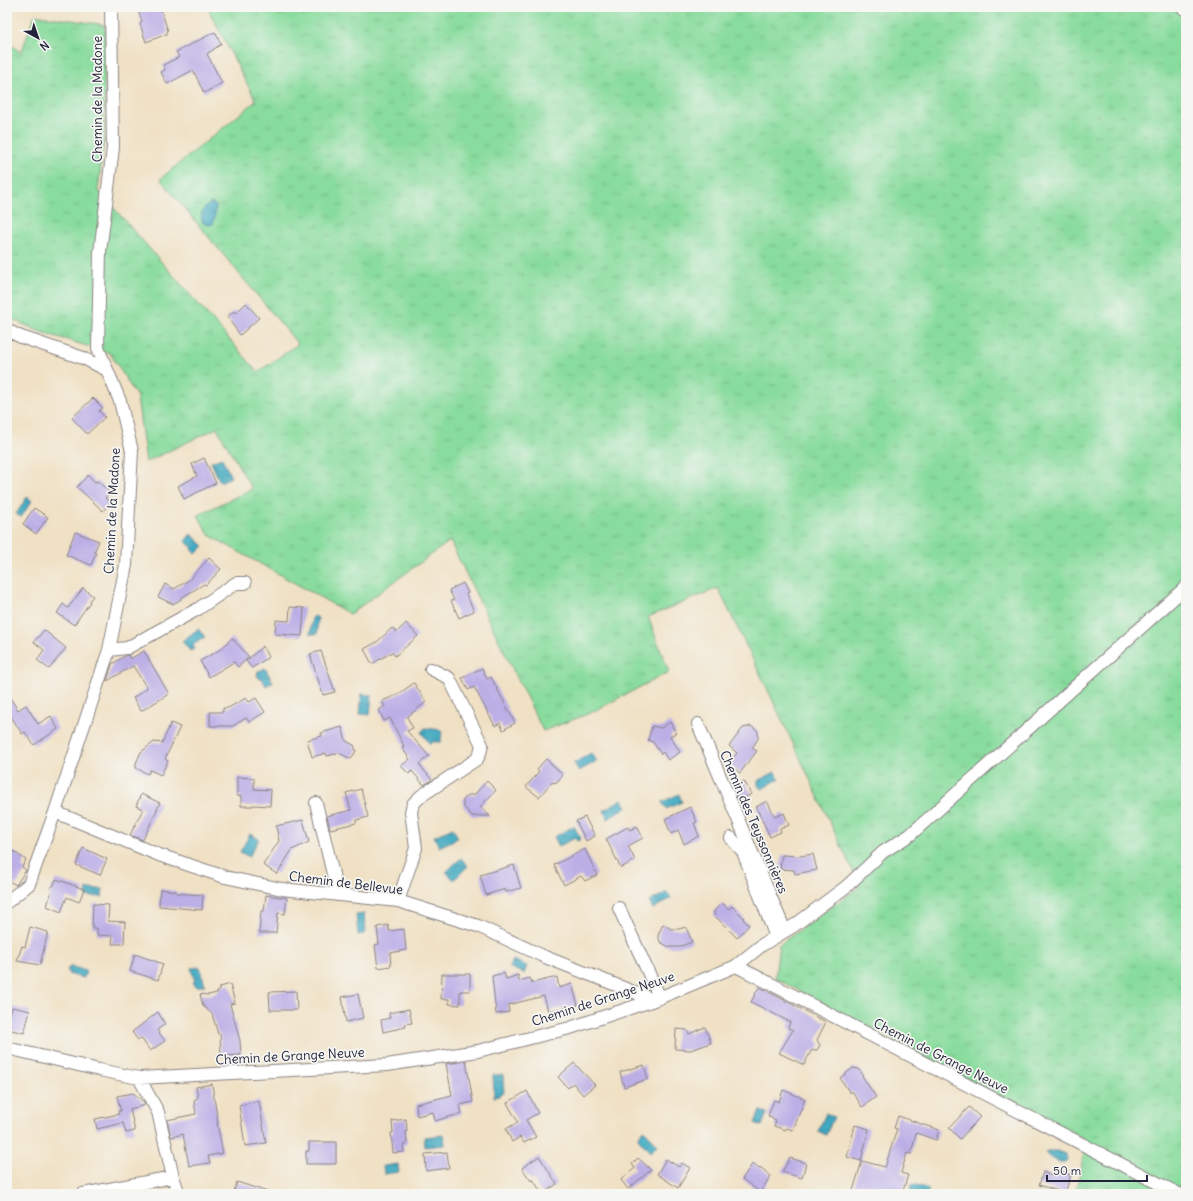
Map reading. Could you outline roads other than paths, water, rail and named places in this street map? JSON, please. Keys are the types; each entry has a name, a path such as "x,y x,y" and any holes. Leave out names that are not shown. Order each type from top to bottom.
{"street":[{"name":"Chemin de la Madone","path":"7,902 29,884 55,812 109,650 126,565 132,451 120,401 98,348 100,252 113,148 111,7"},
{"path":"1182,7 1186,10"},
{"path":"7,330 20,337 83,358 107,370"},
{"path":"109,650 127,648 198,609 236,583 245,583"},
{"path":"736,966 762,945 795,925 847,886 883,852 910,835 1186,588"},
{"path":"398,901 416,848 411,812 413,804 421,796 477,759 482,745 449,678 431,668"},
{"name":"Chemin des Teyssonnières","path":"698,724 780,934"},
{"path":"316,803 338,895"},
{"name":"Chemin de Bellevue","path":"55,812 159,855 225,877 282,889 398,901 478,926 545,957 657,999"},
{"name":"Chemin des Teyssonnières","path":"731,838 743,852 780,934"},
{"path":"619,908 657,999"},
{"name":"Chemin de Grange Neuve","path":"7,1048 99,1070 140,1078 387,1065 478,1051 570,1028 657,999 736,966 1179,1194"},
{"path":"140,1078 158,1112 173,1177 179,1194"},
{"path":"83,1194 173,1177"}],"water":[{"path":"212,203 216,206 215,215 213,224 208,225 203,223 201,216 204,208"},
{"path":"222,458 231,477 220,482 211,462"},
{"path":"27,497 32,501 21,517 16,514"},
{"path":"191,534 204,546 196,554 192,550 193,548 185,541"},
{"path":"315,616 318,618 317,634 310,634 312,618"},
{"path":"198,629 205,637 193,645 194,649 190,651 182,641"},
{"path":"265,668 273,682 266,686 262,679 257,676 258,672"},
{"path":"362,694 372,695 370,715 360,714"},
{"path":"425,728 442,730 441,742 433,742 430,744 421,732"},
{"path":"591,753 597,761 579,771 574,763"},
{"path":"775,772 779,779 762,789 758,786 758,781"},
{"path":"679,794 682,802 666,809 662,802"},
{"path":"622,799 627,807 608,819 604,810"},
{"path":"574,826 581,839 577,841 575,838 559,846 554,837"},
{"path":"453,828 458,838 439,847 434,836"},
{"path":"250,834 259,839 249,857 240,852"},
{"path":"461,858 468,866 454,880 446,872"},
{"path":"87,889 103,889 102,897 86,896"},
{"path":"665,893 668,893 671,898 653,909 649,902"},
{"path":"364,914 366,932 358,935 356,915"},
{"path":"513,960 527,966 524,974 509,967"},
{"path":"70,966 86,971 84,978 68,974 69,972 67,971 68,968 70,969"},
{"path":"200,967 205,985 196,987 193,982 195,982 191,968"},
{"path":"493,1075 503,1075 504,1093 500,1093 499,1096 494,1097"},
{"path":"760,1111 767,1113 762,1126 755,1123"},
{"path":"826,1113 834,1117 826,1135 818,1131"},
{"path":"644,1130 658,1145 650,1152 637,1137"},
{"path":"444,1135 445,1145 425,1147 424,1137"},
{"path":"1057,1151 1065,1154 1067,1161 1061,1162 1052,1159 1045,1152"},
{"path":"398,1164 399,1172 384,1174 383,1166"},
{"path":"913,1184 929,1189 927,1194 920,1194 911,1191 910,1186"}]}
